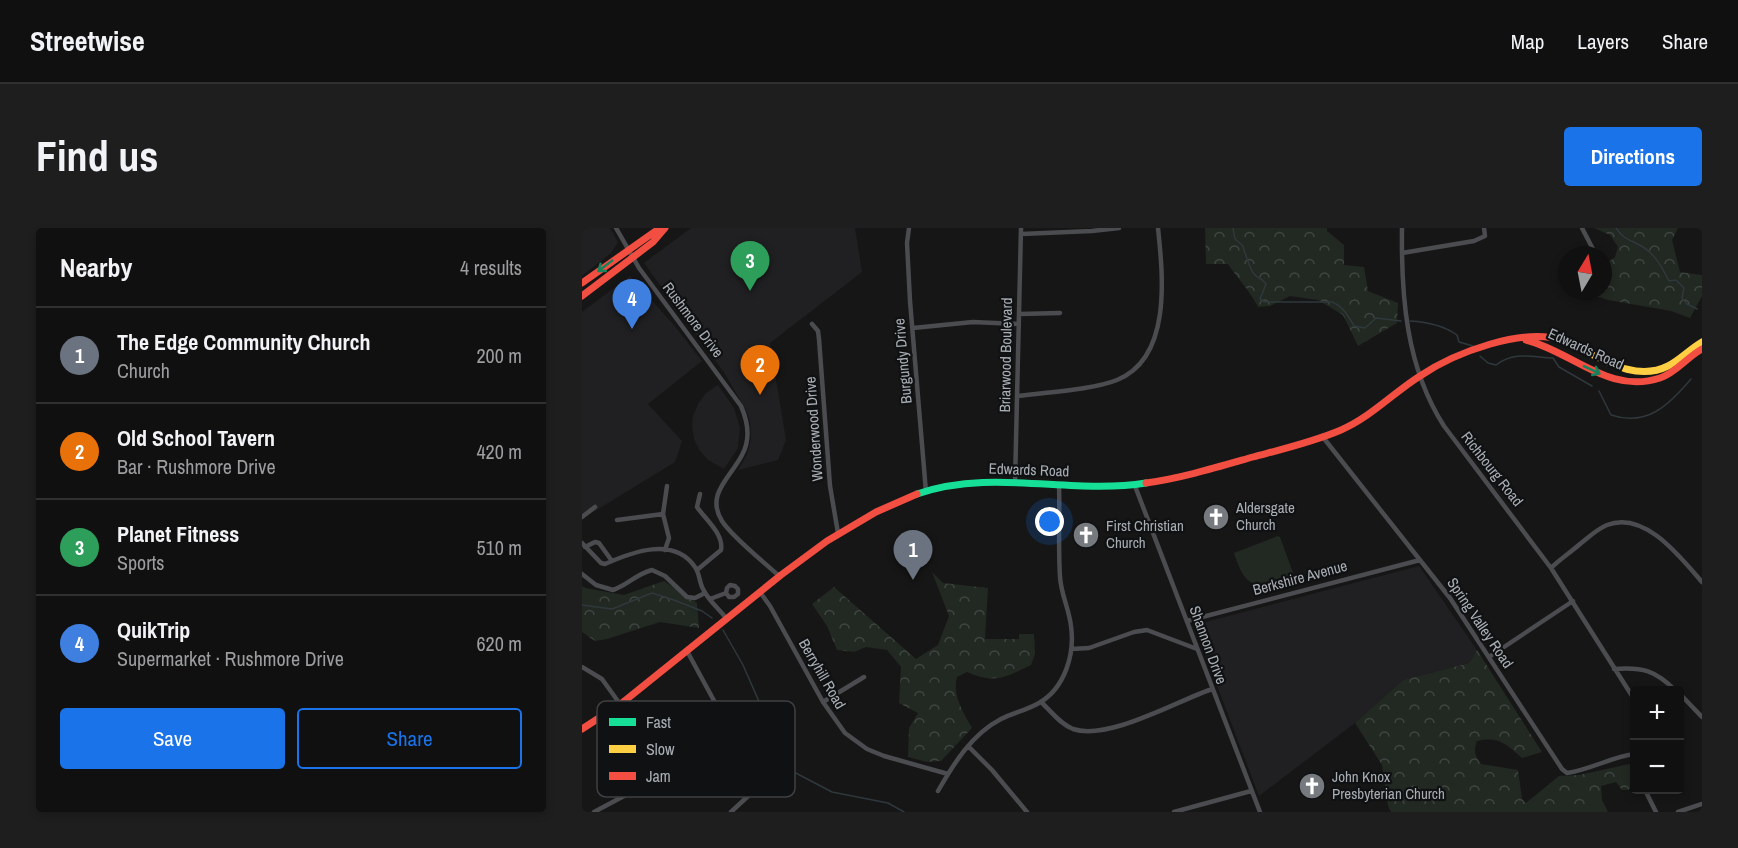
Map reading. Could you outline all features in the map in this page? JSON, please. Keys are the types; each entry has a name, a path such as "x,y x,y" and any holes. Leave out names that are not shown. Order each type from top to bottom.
{"street":[{"name":"Rushmore Drive","path":"616,228 647,280 741,406 747,423 746,445 740,459 719,488 716,507 719,517 727,528 779,576"},
{"path":"582,283 660,228"},
{"path":"582,296 653,242 665,228"},
{"name":"Burgundy Drive","path":"909,228 907,256 926,492"},
{"name":"Briarwood Boulevard","path":"1015,483 1021,228"},
{"path":"1021,234 1119,228"},
{"path":"1018,396 1110,383 1128,375 1140,365 1154,342 1159,322 1158,228"},
{"name":"Richbourg Road","path":"1402,228 1405,309 1413,356 1434,409 1444,426 1551,568 1630,692"},
{"path":"1402,253 1474,241 1485,236 1484,228"},
{"path":"1582,228 1591,246"},
{"path":"1019,314 1060,313"},
{"path":"913,327 973,322 1019,324"},
{"name":"Wonderwood Drive","path":"812,324 818,331 819,339 830,486 838,533"},
{"name":"Edwards Road","path":"624,701 817,546 873,513 926,492 969,482 1116,488 1204,471 1322,436 1351,424 1368,415 1420,376 1454,359 1508,340 1542,337 1557,339 1613,365 1641,371 1665,368 1702,342"},
{"name":"Edwards Road","path":"1520,339 1553,347 1588,369 1608,377 1636,383 1663,377 1683,365 1695,352 1702,350"},
{"name":"Spring Valley Road","path":"1322,436 1449,598 1565,772 1575,772 1630,755"},
{"path":"938,791 968,746 979,734 991,725 1041,702 1061,679 1069,663 1071,625 1060,576 1059,485"},
{"path":"665,550 669,538 663,514 667,486"},
{"name":"Shannon Drive","path":"1135,486 1260,812"},
{"path":"697,570 721,550 722,546 720,539 697,507 700,494"},
{"path":"582,517 595,507"},
{"path":"617,520 663,514"},
{"path":"1551,568 1597,531 1620,522 1643,528 1658,536 1700,575 1702,582"},
{"path":"583,545 599,543 612,561"},
{"path":"583,545 602,563 649,549 665,550 684,556 697,570 705,593 726,618"},
{"name":"Berkshire Avenue","path":"1187,621 1420,560"},
{"path":"582,574 596,585 613,590 624,586 636,576 652,570 665,576 687,597 695,598 705,593"},
{"name":"Berryhill Road","path":"760,592 823,702 845,733 867,749 906,764 948,774"},
{"path":"711,599 726,593"},
{"path":"1489,657 1573,601"},
{"path":"1071,649 1089,648 1134,632 1147,630 1197,649"},
{"path":"687,651 714,701"},
{"path":"582,667 602,679 618,701"},
{"path":"1614,669 1638,668 1654,672 1671,686"},
{"path":"823,702 864,677"},
{"path":"1041,702 1068,726 1080,730 1097,731 1119,726 1212,689"},
{"path":"1684,698 1702,717"},
{"name":"Edwards Road","path":"582,729 597,719"},
{"path":"968,746 992,770 1026,812"},
{"path":"1174,812 1251,791"},
{"path":"1647,794 1656,812"},
{"path":"594,812 622,797"},
{"path":"731,812 747,797"},
{"path":"1678,812 1702,804"}],"shaded area":[{"path":"582,228 610,228 618,242 611,253 582,276"},
{"path":"691,228 855,228 862,272 770,343 786,440 778,460 738,470 747,455 751,439 750,421 746,410 725,374 644,263"},
{"path":"630,276 702,361 648,404 682,441 675,462 582,519 582,312"},
{"path":"718,385 734,408 740,428 738,448 724,469 708,460 700,451 694,439 692,427 693,416 698,404 706,393"},
{"path":"1419,566 1477,650 1469,663 1403,680 1355,723 1259,796 1194,625"}],"green space":[{"path":"1205,228 1327,228 1327,231 1344,245 1344,265 1364,267 1368,291 1398,303 1397,323 1358,346 1343,315 1318,300 1290,296 1270,306 1258,307 1228,264 1206,264"},
{"path":"1594,228 1678,228 1672,240 1680,272 1702,275 1702,296 1690,318 1671,311 1608,300 1612,300 1612,259 1618,247 1610,235"},
{"path":"1278,536 1296,581 1273,585 1256,585 1250,582 1244,576 1234,553"},
{"path":"932,572 943,583 988,588 985,639 1019,639 1019,634 1034,634 1035,654 1031,665 1006,676 985,678 967,672 957,677 957,697 972,728 941,761 927,762 908,757 909,728 918,713 899,703 901,667 887,650 866,647 854,652 837,650 827,626 812,604 834,587 916,659 938,645 949,616"},
{"path":"664,581 697,603 699,628 660,622 595,641 582,632 582,586 624,595"},
{"path":"1477,650 1542,752 1522,758 1497,740 1477,741 1475,753 1481,764 1518,770 1522,799 1526,803 1559,776 1579,775 1630,764 1630,788 1622,790 1616,782 1601,786 1602,800 1608,812 1391,812 1388,806 1382,765 1355,723 1403,680 1469,663"}],"waterway":[{"path":"1233,228 1235,239 1243,246 1253,272 1266,284 1260,299 1265,302 1332,302 1342,309 1354,326 1365,328 1376,318 1401,321"},
{"path":"1616,228 1625,238 1651,254 1669,281 1676,280 1684,288 1682,298 1687,304 1697,309"},
{"path":"1410,321 1440,326 1457,335 1459,342 1473,346"},
{"path":"1480,356 1488,363 1496,365 1516,356 1553,358 1559,367 1592,386"},
{"path":"1599,391 1611,415 1636,418 1646,416 1666,405 1691,379"},
{"path":"582,605 612,609 652,593 702,611 712,618"},
{"path":"723,630 743,665 759,701"},
{"path":"795,773 832,792 888,803 904,812"}],"traffic: fast":[{"path":"917,494 974,483 1089,486 1146,483"}],"traffic: slow":[{"path":"1564,341 1614,365 1641,372 1655,371 1668,366 1702,342"}],"traffic: jam":[{"path":"582,283 660,228"},
{"path":"582,296 653,242 665,228"},
{"path":"1146,483 1309,442 1341,430 1372,412 1434,367 1490,344 1529,337 1548,337 1564,341"},
{"path":"1526,340 1560,353 1608,377 1642,382 1666,376 1702,349"},
{"path":"624,701 781,575 827,541 876,512 917,494"},
{"path":"582,729 597,719"}],"place":[{"name":"Planet Fitness","path":"750,291"},
{"name":"QuikTrip","path":"632,329"},
{"name":"Old School Tavern","path":"760,395"},
{"name":"Aldersgate Church","path":"1216,517"},
{"name":"First Christian Church","path":"1086,535"},
{"name":"The Edge Community Church","path":"913,580"},
{"name":"John Knox Presbyterian Church","path":"1312,786"}]}
